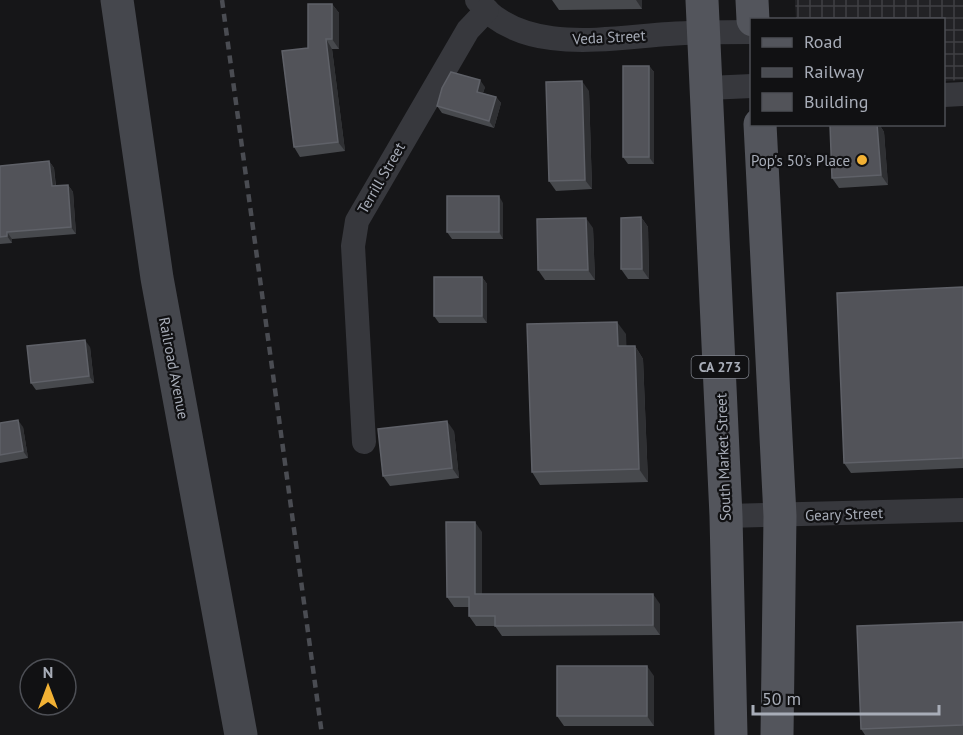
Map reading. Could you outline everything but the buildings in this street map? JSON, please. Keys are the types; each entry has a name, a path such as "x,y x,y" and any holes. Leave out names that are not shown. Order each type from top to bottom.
{"main road":[{"name":"Railroad Avenue","path":"117,0 157,278 241,735"},
{"name":"South Market Street","path":"702,0 708,88 726,516 731,735"},
{"path":"752,0 753,18"},
{"path":"760,126 780,516 777,735"}],"street":[{"name":"Veda Street","path":"482,5 522,31 547,38 583,39 704,32 750,32"},
{"name":"Terrill Street","path":"363,442 353,246 357,221 482,5"},
{"path":"708,88 750,86"},
{"path":"945,95 963,94"},
{"name":"Geary Street","path":"726,516 963,510"}],"shaded area":[{"path":"795,0 963,0 963,80 945,81 945,18 796,18"}],"railway":[{"path":"222,0 322,735"}],"place":[{"name":"Pop's 50's Place","path":"862,160"}]}
